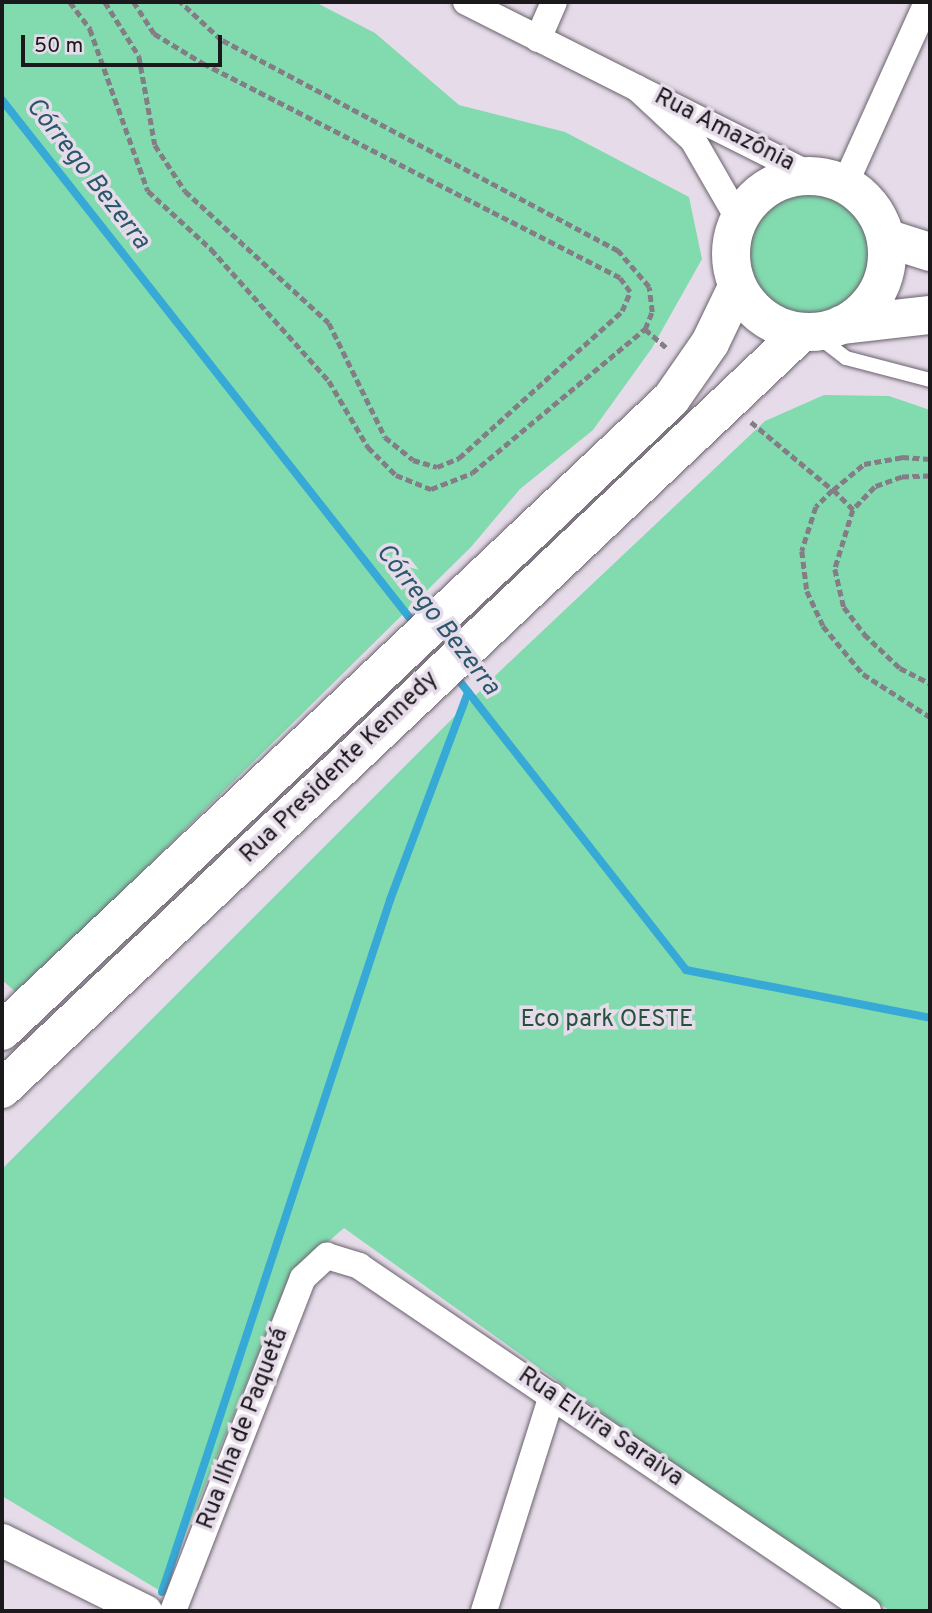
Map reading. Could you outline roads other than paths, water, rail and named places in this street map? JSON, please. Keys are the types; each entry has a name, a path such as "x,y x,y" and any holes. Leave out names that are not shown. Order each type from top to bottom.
{"main road":[{"path":"818,330 879,289 886,238 872,206 828,179 761,191 738,218 730,252 737,287 770,323 818,330 930,315"},
{"path":"886,238 930,252"},
{"name":"Rua Presidente Kennedy","path":"2,1031 671,399 710,343 737,287"},
{"name":"Rua Presidente Kennedy","path":"2,1089 476,639 818,330"}],"street":[{"name":"Rua Amazônia","path":"466,2 828,179"},
{"path":"538,39 554,2"},
{"path":"828,179 927,2"},
{"name":"Rua Amazônia","path":"638,88 693,140 738,218"},
{"name":"Rua Elvira Saraiva","path":"327,1256 359,1266 552,1395 829,1600 868,1611"},
{"name":"Rua Ilha de Paquetá","path":"173,1611 303,1279 327,1256"},
{"path":"484,1611 552,1395"},
{"path":"2,1540 145,1611"}],"lane":[{"path":"818,330 846,359 930,380"}],"waterway":[{"name":"Córrego Bezerra","path":"2,100 416,626"},
{"name":"Córrego Bezerra","path":"454,674 686,970 930,1018"},
{"path":"162,1592 390,900 468,692"}],"park label":[{"name":"Eco park OESTE","path":"607,1021"}]}
